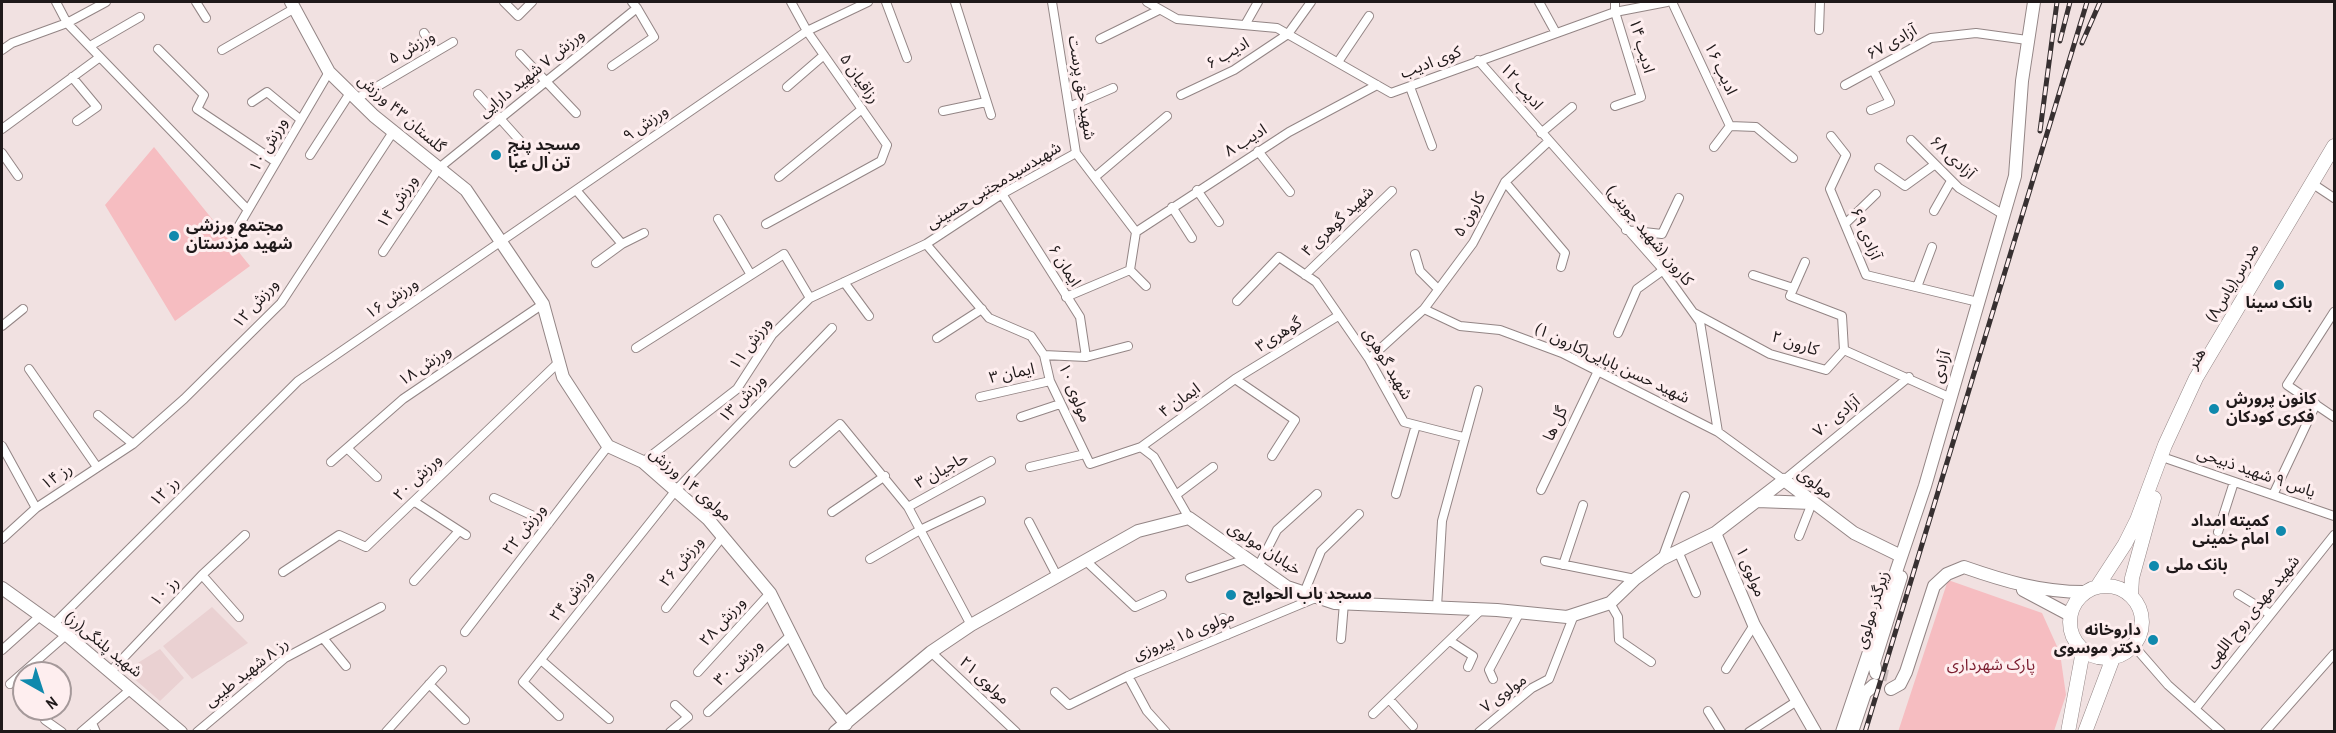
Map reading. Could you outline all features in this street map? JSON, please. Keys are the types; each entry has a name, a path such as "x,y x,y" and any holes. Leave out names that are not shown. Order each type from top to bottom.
{"main road":[{"name":"مدرس(یاس۸)","path":"2090,590 2125,544 2142,508 2165,445 2196,378 2334,146"},
{"name":"هنر","path":"2131,595 2132,578 2150,511 2168,459 2204,379 2334,157"},
{"path":"2104,585 2119,588 2131,595 2142,614 2139,636 2134,646 2113,658 2101,658 2083,651 2073,638 2070,615 2090,590 2104,585"},
{"path":"2068,732 2083,651"},
{"path":"2085,732 2113,658"}],"street":[{"path":"57,2 67,23 248,210"},
{"path":"2,50 12,43 67,23 106,2"},
{"path":"196,2 206,18"},
{"path":"504,2 518,16 532,2"},
{"name":"رزاقیان ۵","path":"766,224 881,161 887,145 807,31 792,2"},
{"name":"ورزش ۹","path":"502,242 807,31 868,2"},
{"path":"886,2 907,58"},
{"path":"955,2 992,115"},
{"name":"شهید حق پرست","path":"1052,2 1076,153 1136,232"},
{"name":"کوی ادیب","path":"1147,2 1178,19 1277,28 1391,93 1616,12 1667,2"},
{"path":"1245,25 1258,2"},
{"path":"1288,34 1311,2"},
{"path":"1539,2 1556,33"},
{"path":"1615,2 1616,12"},
{"name":"ادیب ۱۶","path":"1672,2 1730,126"},
{"path":"1819,30 1820,2"},
{"name":"آزادی","path":"1842,732 1951,398 2015,176 2027,40 2034,2"},
{"path":"222,50 293,5"},
{"name":"گلستان ۴۳ ورزش","path":"293,5 329,72 393,132 466,190 502,242"},
{"path":"612,66 654,37 635,5"},
{"name":"ورزش ۷ شهید دارایی","path":"439,168 501,120 635,5"},
{"path":"1100,39 1159,10"},
{"name":"ادیب ۱۴","path":"1615,105 1641,97 1616,12"},
{"path":"1338,62 1369,16"},
{"path":"90,46 140,17"},
{"path":"424,33 436,52"},
{"name":"آزادی ۶۷","path":"1845,85 1930,38 1976,33 2027,40"},
{"name":"ادیب ۶","path":"1181,95 1234,70 1288,34"},
{"name":"ورزش ۵","path":"353,96 453,42"},
{"path":"158,49 204,95 197,109 276,162"},
{"path":"520,54 576,113"},
{"path":"787,87 824,55"},
{"path":"2,129 100,57"},
{"name":"ادیب ۱۲","path":"1478,60 1541,133"},
{"path":"1871,110 1890,102 1873,70"},
{"name":"ورزش ۱۰","path":"234,234 329,72"},
{"path":"72,77 97,107 77,121"},
{"name":"ادیب ۸","path":"1136,232 1258,151 1377,85"},
{"path":"1410,87 1431,146"},
{"path":"1069,107 1113,88"},
{"path":"252,102 267,92 301,120"},
{"path":"478,94 522,143"},
{"path":"310,155 353,96"},
{"path":"942,111 986,102"},
{"path":"779,177 862,108"},
{"path":"1541,133 1572,108"},
{"path":"1095,177 1167,116"},
{"path":"1714,147 1730,126 1756,127 1793,158"},
{"name":"ورزش ۱۲","path":"133,444 184,399 281,303 393,132"},
{"name":"کارون (شهید جوینی)","path":"1541,133 1662,271 1700,322 1718,432"},
{"name":"آزادی ۶۹","path":"1831,136 1846,155 1830,189 1866,275 1978,302"},
{"name":"آزادی ۶۸","path":"1911,140 1951,181 2004,215"},
{"name":"کارون ۵","path":"1369,359 1424,309 1473,243 1505,182 1549,141"},
{"path":"1258,151 1290,192"},
{"path":"2,153 18,176"},
{"name":"شهیدسیدمجتبی حسینی","path":"926,244 1002,194 1076,153"},
{"path":"1879,168 1905,186 1934,165"},
{"name":"ورزش ۱۴","path":"383,252 439,168"},
{"path":"1935,211 1951,181"},
{"path":"1505,182 1564,253 1561,267"},
{"path":"2316,186 2334,198"},
{"path":"576,190 622,244"},
{"path":"1197,190 1219,222"},
{"name":"شهید گوهری ۴","path":"1305,275 1392,190"},
{"name":"ایمان ۶","path":"1002,194 1080,317 1086,357"},
{"path":"1845,224 1876,194"},
{"path":"1626,230 1662,234 1679,198"},
{"path":"1172,207 1192,238"},
{"path":"718,219 751,275"},
{"path":"1130,270 1136,232"},
{"path":"597,263 622,244 644,233"},
{"path":"502,242 543,304 563,377 608,446"},
{"name":"ورزش ۱۶","path":"298,381 502,242"},
{"name":"ورزش ۱۱","path":"643,462 737,389 772,335 810,298 926,244"},
{"name":"مولوی ۱۰","path":"926,244 989,318 1031,336 1044,355 1050,381 1085,454"},
{"path":"1917,287 1932,247"},
{"path":"636,348 784,254 810,298"},
{"path":"1414,254 1420,271 1438,289"},
{"name":"شهید گوهری","path":"1237,301 1279,258 1316,282 1369,359 1404,422 1463,437"},
{"path":"1805,262 1790,296 1842,316 1844,350 1909,377 1951,398"},
{"path":"1066,297 1130,270"},
{"path":"1130,270 1146,286"},
{"path":"1618,333 1637,289 1662,271"},
{"path":"1753,275 1793,288"},
{"path":"844,282 869,316"},
{"name":"ورزش ۱۸","path":"331,462 403,399 543,304"},
{"path":"2,326 22,309"},
{"path":"937,338 982,309"},
{"name":"شهید حسن بابایی(کارون ۱)","path":"1424,309 1460,326 1500,330 1562,353 1718,432"},
{"path":"2334,312 2287,385 2334,417"},
{"name":"کارون ۲","path":"1693,313 1770,354 1826,370 1844,350"},
{"name":"گوهری۳","path":"1235,379 1338,316"},
{"name":"ورزش ۱۳","path":"675,490 832,328"},
{"path":"1044,355 1086,357 1128,346"},
{"name":"ورزش ۲۰","path":"283,572 339,535 366,547 559,362"},
{"path":"29,369 97,467"},
{"name":"گل ها","path":"1541,490 1598,371"},
{"name":"آزادی ۷۰","path":"1784,480 1909,377"},
{"path":"1235,379 1295,420 1272,456"},
{"name":"ایمان ۴","path":"1141,447 1235,379"},
{"name":"رز ۱۲","path":"53,625 298,381"},
{"name":"ایمان ۳","path":"980,397 1050,381"},
{"path":"1437,607 1442,521 1463,437 1478,390"},
{"path":"1021,417 1060,404"},
{"path":"2273,495 2316,404"},
{"path":"98,415 133,444"},
{"path":"794,463 840,424 885,476 908,507 971,625"},
{"path":"1396,494 1416,425"},
{"path":"1718,432 1784,480"},
{"name":"رز ۱۴","path":"2,539 36,508 133,444"},
{"path":"2,446 36,508"},
{"name":"مولوی ۱۴ ورزش","path":"608,446 643,462 708,519 770,592 819,691 841,728"},
{"name":"ورزش ۲۲","path":"465,632 608,446"},
{"path":"841,728 931,652 971,625 1138,531 1189,518 1154,457 1141,447 1090,464 1085,454 1030,467"},
{"path":"348,449 377,477"},
{"name":"یاس ۹ شهید ذبیحی","path":"2168,459 2334,516"},
{"name":"حاجیان ۳","path":"908,507 991,461"},
{"path":"1176,495 1213,467"},
{"path":"832,512 885,476"},
{"name":"مولوی","path":"1715,533 1784,480 1854,533 1900,556"},
{"path":"2218,532 2234,482"},
{"name":"ورزش ۲۴","path":"559,717 523,682 675,490"},
{"path":"1258,567 1277,530 1317,494"},
{"path":"1662,559 1685,496"},
{"path":"494,498 549,523"},
{"path":"870,559 920,530 981,501"},
{"path":"1756,501 1812,503 1799,536"},
{"path":"414,502 462,533 414,581"},
{"path":"1563,565 1583,504"},
{"path":"1304,593 1321,551 1359,514"},
{"name":"خیابان مولوی","path":"1189,518 1287,587 1318,597 1344,603 1482,609 1567,617 1610,603 1635,579 1662,559 1715,533"},
{"path":"1029,522 1057,576"},
{"name":"مولوی ۱","path":"1715,533 1755,625 1815,732"},
{"name":"شهید مهدی روح اللهی","path":"2196,708 2334,535"},
{"name":"رز ۱۰","path":"110,672 202,575 245,536"},
{"name":"ورزش ۲۶","path":"666,608 723,536"},
{"path":"1678,551 1696,593"},
{"name":"زیرگذر مولوی","path":"1852,732 1865,693 1875,679 1874,663 1904,568 1900,556"},
{"path":"1190,578 1246,559"},
{"path":"1085,560 1136,607 1162,595"},
{"path":"1545,561 1635,579"},
{"path":"1892,683 1900,684 1934,586 1947,574 1964,567 2006,581 2051,592 2090,590"},
{"path":"202,575 239,617"},
{"path":"2006,581 2070,615"},
{"name":"شهید پلنگی(رز)","path":"4,592 66,634 181,732"},
{"name":"ورزش ۲۸","path":"698,672 770,592"},
{"path":"2238,594 2270,614"},
{"name":"مولوی ۱۵ پیروزی","path":"1055,692 1069,705 1128,676 1318,597"},
{"path":"1341,639 1344,603"},
{"path":"1610,603 1618,617 1619,640 1651,662"},
{"name":"رز ۸ شهید طیبی","path":"197,732 285,658 381,607"},
{"path":"1373,714 1482,609"},
{"path":"1493,680 1490,670 1520,612"},
{"name":"مولوی ۷","path":"1479,732 1524,694 1549,679 1574,615"},
{"path":"2,650 40,616"},
{"path":"1223,618 1227,635"},
{"path":"1726,669 1755,625"},
{"path":"10,684 66,634"},
{"name":"ورزش ۳۰","path":"708,712 791,635"},
{"path":"323,638 346,666"},
{"path":"1450,641 1473,656 1468,667"},
{"path":"2134,646 2168,685 2221,732"},
{"name":"مولوی ۲۱","path":"931,652 1016,732"},
{"path":"2265,732 2334,654"},
{"path":"541,660 609,719"},
{"path":"386,732 442,670"},
{"path":"1128,676 1147,711 1166,732"},
{"path":"429,684 465,720"},
{"path":"81,732 131,689"},
{"path":"1389,699 1413,726"},
{"path":"1749,732 1797,701"},
{"path":"670,732 688,717 675,705"},
{"path":"1708,711 1721,732"},
{"path":"46,721 62,732"},
{"path":"92,723 96,732"}],"shaded area":[{"path":"212,607 248,643 192,679 163,646"},
{"path":"160,649 184,678 160,701 125,671"}],"green space":[{"name":"مجتمع ورزشی شهید مزدستان","path":"154,147 250,266 175,321 105,205"},
{"name":"پارک شهرداری","path":"1948,580 2042,613 2060,653 2066,695 2054,731 1898,732"}],"tunnel":[{"path":"1876,673 1893,677"}],"railway":[{"path":"2040,131 2057,2"},
{"path":"2060,41 2070,2"},
{"path":"1865,732 2087,2"},
{"path":"2082,43 2100,2"}],"place":[{"name":"مسجد پنج تن ال عبا","path":"496,155"},
{"name":"مجتمع ورزشی شهید مزدستان","path":"174,236"},
{"name":"بانک سینا","path":"2279,285"},
{"name":"کانون پرورش فکری کودکان","path":"2214,409"},
{"name":"کمیته امداد امام خمینی","path":"2281,531"},
{"name":"بانک ملی","path":"2154,566"},
{"name":"مسجد باب الحوایج","path":"1231,595"},
{"name":"داروخانه دکتر موسوی","path":"2153,640"}]}
